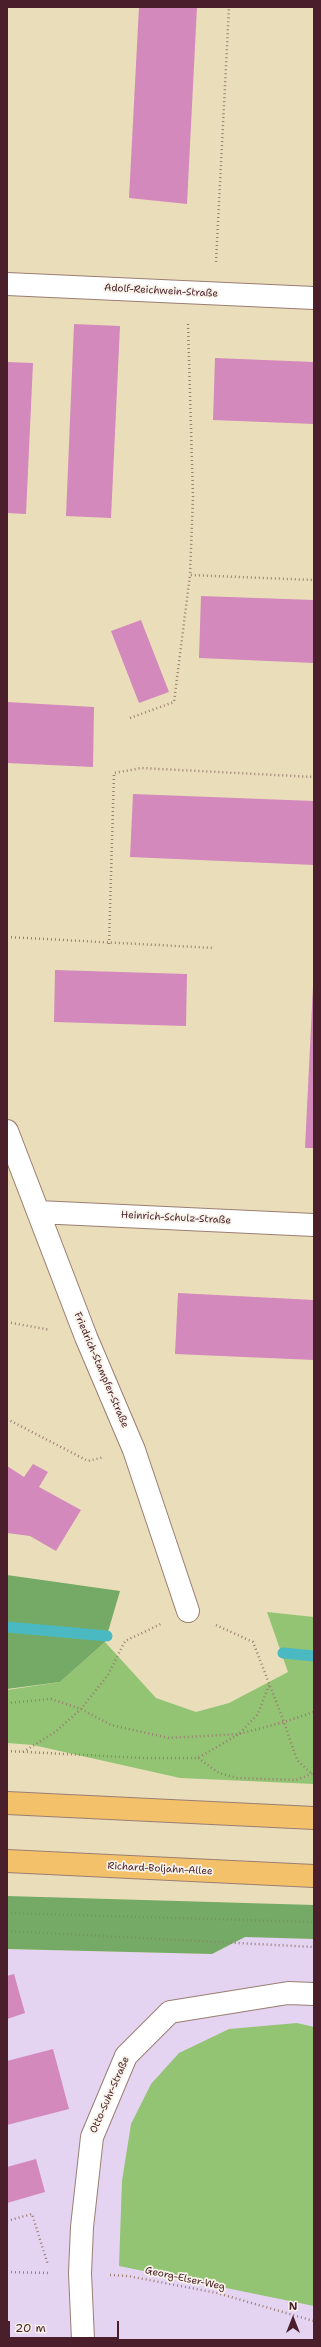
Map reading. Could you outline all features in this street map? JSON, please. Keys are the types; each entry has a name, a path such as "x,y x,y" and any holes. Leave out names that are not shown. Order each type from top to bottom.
{"main road":[{"path":"7,1803 314,1818"},
{"name":"Richard-Boljahn-Allee","path":"7,1861 314,1876"}],"street":[{"name":"Adolf-Reichwein-Straße","path":"7,284 314,298"},
{"name":"Friedrich-Stampfer-Straße","path":"7,1131 86,1337 134,1450 188,1611"},
{"name":"Heinrich-Schulz-Straße","path":"38,1212 314,1225"},
{"name":"Otto-Suhr-Straße","path":"83,2340 80,2273 82,2227 92,2137 126,2056 170,2012 288,1993 314,1994"}],"path":[{"path":"215,293 229,7"},
{"path":"130,718 174,702 190,576 193,497 187,292"},
{"path":"190,576 314,580"},
{"path":"109,944 114,773 141,768 314,777"},
{"path":"7,937 109,944 214,948"},
{"path":"7,1322 86,1337"},
{"path":"7,1419 88,1462 134,1450"},
{"path":"23,1752 56,1732 81,1709 108,1675 125,1641 188,1611 253,1642 297,1760 312,1773 296,1780 237,1778 219,1773 198,1758"},
{"path":"7,1751 143,1758 198,1758 239,1734 258,1714 269,1685"},
{"path":"7,1703 51,1699 81,1709 111,1725 169,1738 239,1734 314,1712"},
{"path":"7,1913 314,1922"},
{"path":"7,1931 314,1946"},
{"path":"7,2221 32,2214 50,2273 7,2272"},
{"name":"Georg-Elser-Weg","path":"80,2273 128,2276 209,2292 314,2321"}],"shaded area":[{"path":"245,1936 314,1939 314,2340 7,2340 7,1949 212,1954"}],"green space":[{"path":"7,1575 120,1591 105,1642 60,1682 7,1689"},
{"path":"267,1612 314,1617 314,1784 180,1778 33,1745 7,1743 7,1690 60,1682 105,1642 156,1698 196,1712 229,1703 288,1672"},
{"path":"7,1896 314,1905 314,1939 245,1937 212,1954 7,1949"},
{"path":"297,2023 314,2027 314,2306 119,2266 122,2181 131,2124 151,2084 179,2053 229,2029"}],"building":[{"path":"139,7 197,7 187,204 129,198"},
{"path":"74,324 120,326 111,518 66,516"},
{"path":"215,358 314,362 314,424 213,420"},
{"path":"7,362 33,363 26,514 7,513"},
{"path":"201,596 314,600 314,663 199,658"},
{"path":"141,620 169,692 139,703 111,631"},
{"path":"7,702 94,707 93,767 7,763"},
{"path":"133,794 314,801 314,865 130,857"},
{"path":"55,970 187,974 186,1026 54,1022"},
{"path":"313,986 314,1148 305,1148"},
{"path":"178,1293 314,1300 314,1360 175,1354"},
{"path":"33,1464 48,1472 39,1487 81,1510 56,1551 30,1536 7,1533 7,1466 24,1477"},
{"path":"14,1974 25,2013 7,2019 7,1976"},
{"path":"53,2049 69,2109 7,2125 7,2061"},
{"path":"36,2159 45,2192 7,2203 7,2167"}],"waterway":[{"path":"7,1627 107,1636"},
{"path":"283,1653 314,1656"}]}
